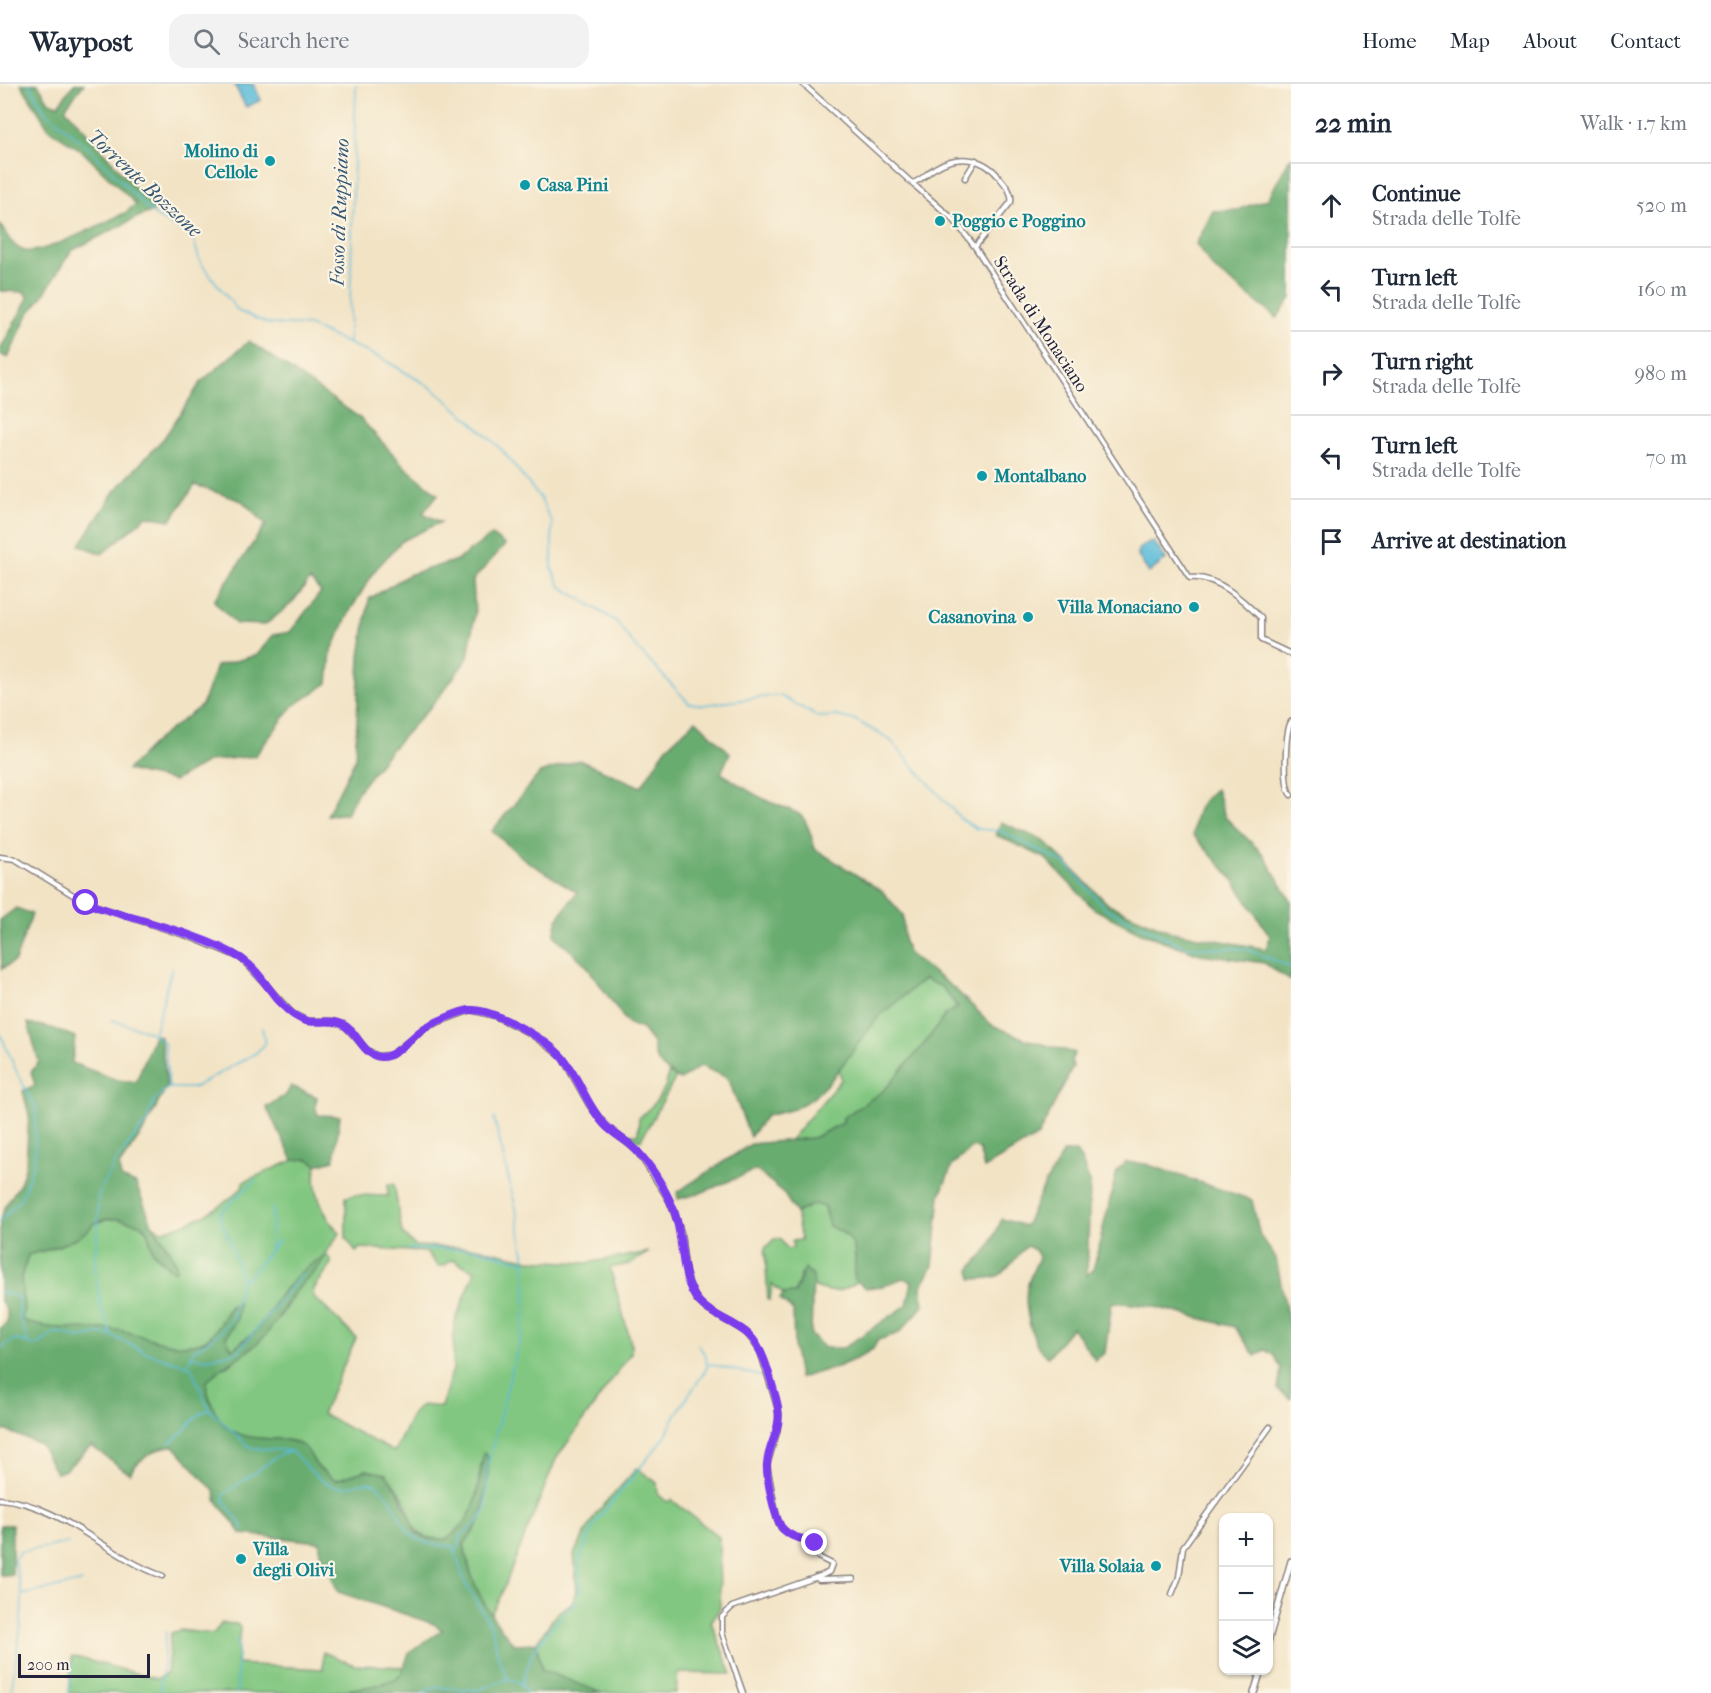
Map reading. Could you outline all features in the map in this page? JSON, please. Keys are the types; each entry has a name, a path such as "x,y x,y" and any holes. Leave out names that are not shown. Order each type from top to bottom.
{"main road":[{"path":"1273,1627 1291,1561"},
{"path":"1254,1693 1260,1675"}],"street":[{"path":"803,84 954,220 975,247"},
{"path":"912,183 926,178 934,169 947,163 969,158 976,160 965,178"},
{"name":"Strada di Monaciano","path":"976,160 997,174 1012,198 975,247 1190,578 1199,577 1221,585 1261,618 1261,640 1291,654"},
{"path":"1291,722 1286,736 1287,786 1291,795"},
{"path":"0,857 15,859 86,903 202,941 241,958 293,1014 308,1021 341,1023 366,1049 377,1056 391,1055 426,1027 471,1010 495,1016 529,1033 562,1057 589,1105 606,1126 641,1156 671,1202 681,1232 686,1276 696,1299 706,1309 746,1332 759,1351 779,1413 777,1432 767,1465 777,1519 781,1527 792,1536 815,1543 818,1557 832,1564 829,1572 732,1607 722,1617 722,1633 743,1693"},
{"path":"1172,1594 1179,1577 1183,1547 1270,1427"},
{"path":"0,1499 48,1511 139,1566 163,1576"},
{"path":"816,1577 819,1580 853,1579"}],"green space":[{"path":"21,84 38,84 49,102 58,105 74,84 84,84 65,108 144,198 159,209 138,217 71,251 41,299 28,314 8,358 0,354 0,350 28,298 24,292 0,291 0,224 17,247 25,251 34,251 90,230 125,213 136,204 82,151 49,129"},
{"path":"1291,156 1291,298 1277,318 1213,268 1196,244 1213,211 1237,210 1268,199"},
{"path":"249,341 360,418 406,468 438,494 423,513 441,522 402,541 376,569 351,609 331,652 328,683 292,707 255,756 209,761 174,781 127,770 158,739 202,705 216,666 257,655 273,635 290,632 321,592 310,580 291,604 265,625 236,624 214,601 266,524 242,501 195,485 171,520 147,516 102,554 80,545 114,492 164,438 201,382"},
{"path":"492,535 505,545 473,580 475,613 468,658 435,702 388,753 359,790 346,814 327,815 355,759 360,656 369,599 408,575 457,560"},
{"path":"696,720 730,753 721,773 760,797 800,814 807,825 815,849 882,891 903,915 904,942 909,954 955,989 992,1025 1025,1039 1075,1053 1071,1060 1073,1067 1038,1136 984,1168 979,1149 972,1147 952,1166 940,1195 933,1266 921,1287 924,1305 899,1333 878,1340 873,1349 860,1357 837,1367 799,1378 794,1349 793,1311 780,1299 783,1294 795,1293 805,1268 813,1276 811,1335 825,1348 843,1348 907,1305 912,1282 903,1278 883,1286 866,1288 854,1279 855,1252 851,1240 839,1230 829,1226 824,1207 814,1204 796,1213 782,1191 756,1170 698,1194 678,1199 677,1192 751,1144 813,1138 843,1123 843,1118 884,1090 926,1042 946,1014 958,1007 942,987 924,979 879,1016 831,1080 813,1098 794,1109 766,1116 750,1137 728,1078 701,1066 680,1080 664,1069 657,1061 653,1043 642,1029 628,1024 586,965 554,935 558,918 577,892 525,860 492,831 540,773 579,760 641,787 666,748"},
{"path":"1216,789 1225,817 1263,854 1291,901 1291,981 1264,963 1200,954 1141,933 1094,909 1045,858 996,835 1001,822 1044,841 1109,905 1172,932 1266,949 1270,936 1232,878 1193,835 1198,809"},
{"path":"16,908 32,914 15,961 2,969 0,920"},
{"path":"925,979 942,987 958,1008 946,1014 926,1042 884,1091 843,1118 843,1123 813,1138 789,1141 841,1080 839,1068 879,1016"},
{"path":"28,1023 52,1028 75,1037 72,1063 117,1080 136,1082 154,1035 160,1036 167,1086 144,1130 119,1166 121,1178 136,1184 152,1224 175,1260 176,1270 171,1270 153,1251 147,1231 140,1224 106,1219 93,1224 73,1240 28,1255 21,1277 24,1309 22,1320 56,1328 117,1330 167,1343 188,1345 211,1336 227,1311 238,1302 237,1318 226,1338 232,1349 253,1334 278,1297 302,1271 325,1255 317,1269 291,1297 266,1334 206,1383 211,1404 221,1421 228,1428 247,1436 288,1440 299,1444 306,1449 319,1468 336,1480 367,1470 386,1474 398,1490 416,1533 429,1539 447,1539 466,1521 472,1511 478,1490 484,1452 488,1457 488,1477 481,1520 464,1545 471,1573 481,1598 496,1622 514,1644 536,1643 542,1670 602,1693 329,1693 378,1685 395,1679 402,1673 409,1653 442,1630 434,1624 338,1592 320,1550 320,1542 242,1534 216,1500 215,1492 174,1446 162,1448 149,1455 137,1464 130,1474 91,1446 65,1470 56,1473 40,1444 4,1430 0,1434 0,1329 7,1322 7,1312 0,1299 0,1220 7,1203 20,1184 26,1164 29,1115 23,1091 35,1085 31,1072 39,1062"},
{"path":"668,1072 676,1077 640,1141 627,1134 638,1134 639,1118 663,1092"},
{"path":"291,1086 317,1097 315,1107 318,1115 340,1116 334,1160 317,1165 308,1159 293,1160 266,1107 286,1095"},
{"path":"1064,1152 1076,1152 1082,1161 1090,1184 1087,1275 1093,1270 1117,1171 1126,1162 1146,1164 1252,1200 1260,1236 1276,1258 1291,1335 1291,1399 1278,1390 1281,1368 1274,1356 1265,1350 1255,1356 1235,1327 1151,1306 1112,1302 1105,1353 1095,1360 1072,1327 1048,1357 1037,1345 1028,1316 1027,1288 1039,1257 1035,1250 1027,1246 1000,1275 985,1279 972,1279 970,1270 989,1247 1002,1219 1025,1226 1046,1182"},
{"path":"296,1159 308,1159 317,1165 315,1173 320,1202 340,1233 325,1254 331,1260 331,1264 314,1289 313,1296 356,1338 322,1414 394,1452 413,1413 422,1405 441,1407 453,1369 454,1325 475,1271 453,1260 446,1265 438,1266 426,1252 360,1248 356,1252 346,1238 346,1197 388,1196 388,1184 394,1184 402,1233 415,1246 478,1248 529,1260 586,1263 649,1252 629,1264 610,1268 631,1343 631,1353 556,1459 501,1595 490,1616 474,1581 464,1544 481,1520 488,1477 481,1465 476,1498 470,1515 447,1539 433,1538 417,1531 405,1501 399,1491 388,1482 367,1470 336,1480 319,1468 306,1449 299,1444 288,1440 259,1438 237,1433 228,1428 216,1413 206,1383 215,1372 232,1363 282,1314 294,1293 325,1255 302,1271 278,1297 254,1332 232,1349 226,1338 237,1318 230,1305 222,1322 210,1337 205,1341 189,1345 168,1343 117,1330 57,1328 22,1320 21,1277 28,1255 73,1240 93,1224 106,1219 118,1219 140,1224 147,1231 153,1252 171,1270 176,1270 171,1251 152,1224 161,1231 194,1220 215,1209 234,1195 242,1188 243,1182"},
{"path":"814,1204 824,1207 829,1226 839,1230 851,1240 855,1252 854,1279 857,1282 841,1290 826,1291 814,1286 813,1276 801,1274 795,1293 783,1294 772,1284 770,1300 768,1300 765,1248 774,1239 780,1239 787,1249 793,1248 792,1241 801,1240 796,1213"},
{"path":"637,1468 657,1483 658,1494 667,1502 672,1500 719,1537 720,1608 711,1622 732,1674 678,1673 676,1693 601,1693 542,1670 536,1643 557,1613 572,1603 577,1591 574,1554 596,1514"},
{"path":"0,1525 12,1525 12,1575 0,1575"},
{"path":"222,1623 237,1624 240,1627 237,1664 323,1669 323,1652 355,1665 404,1667 402,1673 395,1679 378,1685 329,1693 69,1693 72,1656 157,1679 167,1673 171,1633 180,1630 213,1634"}],"water":[{"path":"234,84 253,84 261,100 246,107"},
{"path":"1149,542 1154,542 1166,559 1149,573 1138,556 1139,549"}],"waterway":[{"name":"Torrente Bozzone","path":"29,84 45,111 91,150 153,214 194,241 200,262 238,311 269,324 309,326 383,359 432,388 502,450 540,498 552,523 552,569 560,586 617,622 633,644 689,703 703,705 779,695 818,717 836,716 855,720 889,739 961,819 977,829 1001,831 1066,864 1105,908 1185,947 1246,949 1291,967"},
{"name":"Fosso di Ruppiano","path":"349,342 356,84"},
{"path":"154,1034 172,968"},
{"path":"112,1020 148,1031 164,1042 169,1087 154,1101 146,1123 117,1159 98,1195 98,1230 94,1261 101,1307 112,1336"},
{"path":"168,1088 193,1088 256,1053 265,1044 262,1027"},
{"path":"0,1033 18,1075"},
{"path":"0,1221 21,1198 34,1164 36,1108 19,1077"},
{"path":"457,1552 461,1536 479,1521 486,1509 487,1467 522,1331 526,1297 525,1259 516,1209 494,1118"},
{"path":"188,1364 193,1351 221,1332 232,1319 241,1281 236,1259 219,1214 256,1180"},
{"path":"270,1249 273,1207"},
{"path":"242,1279 249,1276 279,1240"},
{"path":"408,1249 477,1249 524,1262"},
{"path":"192,1357 209,1359 238,1351 303,1273"},
{"path":"0,1292 18,1297 20,1318 28,1343"},
{"path":"0,1349 15,1339 35,1346 57,1332 79,1338 100,1334 112,1336 145,1352 191,1367 209,1409 247,1445 253,1448 291,1451 313,1474 333,1486 345,1487 367,1482 377,1485 388,1496 411,1534 433,1544 453,1546 466,1585 491,1626 499,1659 508,1679 518,1681 527,1693"},
{"path":"522,1684 532,1653 551,1627 578,1600 580,1591 578,1563 595,1523 665,1437 675,1416 707,1368 706,1356 698,1345"},
{"path":"709,1364 764,1377"},
{"path":"169,1443 180,1435 198,1415 209,1409"},
{"path":"244,1529 224,1501 223,1495 282,1453 290,1452"},
{"path":"11,1693 21,1624 22,1595 14,1560 19,1552 68,1543"},
{"path":"22,1595 82,1582"},
{"path":"160,1693 166,1632"},
{"path":"237,1693 238,1638"},
{"path":"69,1693 72,1663"},
{"path":"422,1693 437,1687 477,1690 508,1679"}],"place":[{"name":"Molino di Cellole","path":"270,161"},
{"name":"Casa Pini","path":"525,185"},
{"name":"Poggio e Poggino","path":"940,221"},
{"name":"Montalbano","path":"982,476"},
{"name":"Villa Monaciano","path":"1194,607"},
{"name":"Casanovina","path":"1028,617"},
{"name":"Villa degli Olivi","path":"241,1559"},
{"name":"Villa Solaia","path":"1156,1566"}],"route":[{"path":"86,903 129,919 202,941 241,958 248,963 281,1004 293,1014 308,1021 341,1023 366,1049 377,1056 391,1055 426,1027 471,1010 495,1016 529,1033 562,1057 589,1105 606,1126 637,1151 671,1202 681,1232 686,1276 696,1299 706,1309 746,1332 755,1343 776,1397 779,1413 777,1432 767,1465 777,1519 784,1531 815,1543"}]}
